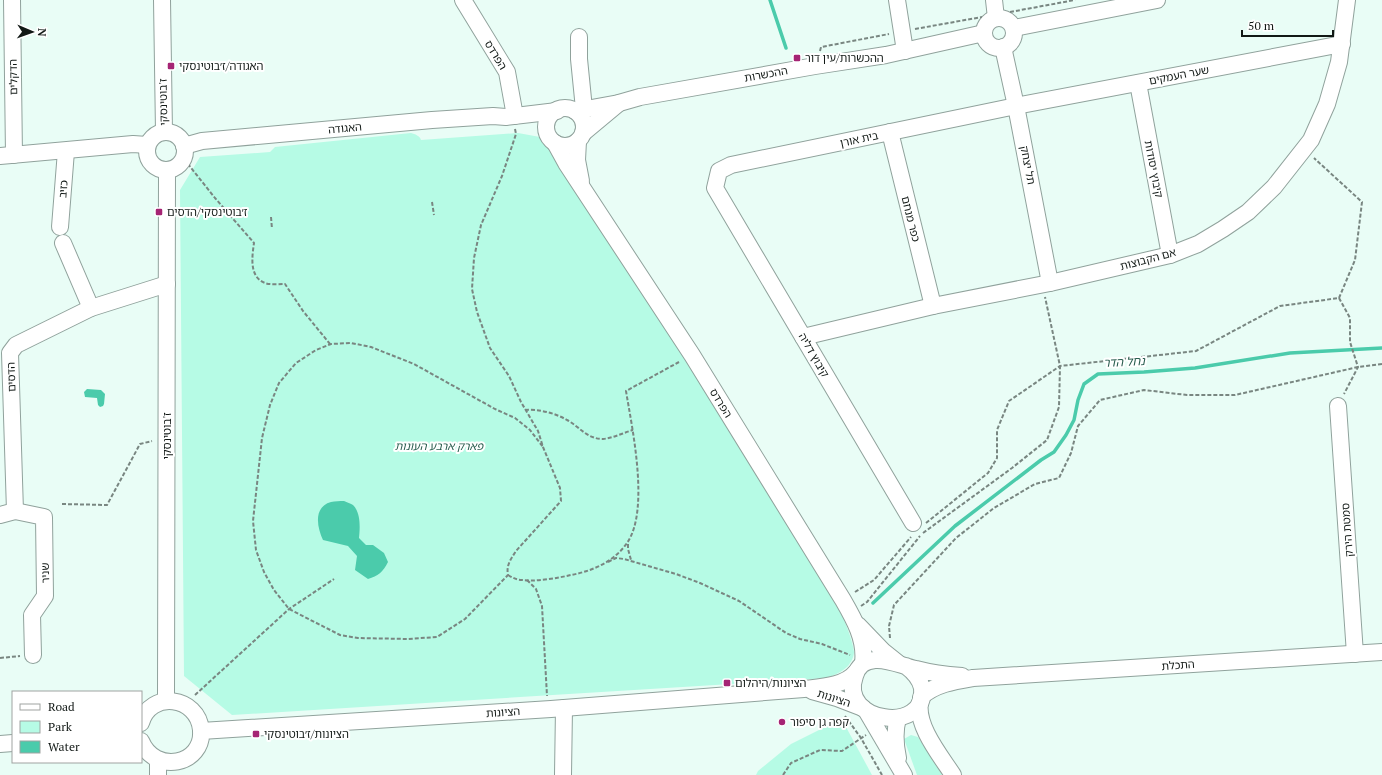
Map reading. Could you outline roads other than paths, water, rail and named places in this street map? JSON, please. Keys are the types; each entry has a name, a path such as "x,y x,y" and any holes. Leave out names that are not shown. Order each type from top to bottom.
{"street":[{"name":"הדקלים","path":"7,155 12,0"},
{"name":"ז'בוטינסקי","path":"162,0 164,132"},
{"name":"הפרדס","path":"463,0 507,72 511,118"},
{"path":"897,0 905,51"},
{"path":"1014,28 1155,0"},
{"name":"אם הקבוצות","path":"803,337 933,306 1046,284 1170,255 1198,244 1223,229 1248,212 1274,187 1311,140 1327,104 1339,62 1347,0"},
{"path":"995,11 1000,17 1008,20 1014,28 1012,41 1004,48 991,46 986,42 984,29 995,11"},
{"name":"ההכשרות","path":"579,110 619,103 640,97 905,51 984,32"},
{"path":"579,37 579,110 584,129 580,137 568,146 561,146 552,138 547,125 550,117 557,111 566,109 579,110"},
{"name":"שער העמקים","path":"1016,106 1342,44"},
{"name":"תל יצחק","path":"1004,48 1016,106 1046,284"},
{"name":"קיבוץ יסודות","path":"1138,83 1170,255"},
{"name":"ההכשרות","path":"580,137 619,103"},
{"name":"בית אורן","path":"715,188 719,171 731,165 1016,106"},
{"name":"האגודה","path":"511,118 557,111"},
{"name":"האגודה","path":"184,152 202,141 493,116 511,118 533,126 552,138"},
{"path":"164,132 170,132 181,140 184,152 180,165 174,169 166,171 160,170 150,164 145,152 151,139 157,134 164,132"},
{"name":"כפר מנחם","path":"890,132 933,306"},
{"name":"הפרדס","path":"580,137 577,160 582,187"},
{"name":"הפרדס","path":"552,138 566,163 692,355 849,612 883,650 903,665"},
{"path":"7,155 133,144 147,145"},
{"name":"כזיב","path":"66,151 62,235 91,308"},
{"name":"ז'בוטינסקי","path":"166,171 166,701"},
{"name":"קיבוץ דליה","path":"715,188 916,528"},
{"name":"הדסים","path":"8,513 10,354 16,345 91,308 167,284"},
{"name":"סמטת הירק","path":"1338,406 1355,654"},
{"name":"שניר","path":"8,513 44,517 45,596 32,615 33,655"},
{"name":"הפרדס","path":"849,612 863,649 861,665"},
{"name":"התכלת","path":"921,699 931,690 952,682 973,678 1382,652"},
{"path":"903,772 878,729 865,710 857,703 853,694 853,682 861,665 879,660 903,665 916,673 922,691 921,717 928,736 953,775"},
{"name":"הציונות","path":"201,731 556,708 804,689 834,684 848,679 861,665"},
{"name":"התכלת","path":"903,665 928,671 973,678"},
{"name":"הציונות","path":"804,689 837,698 865,710"},
{"path":"903,772 895,744 896,726 900,718 913,712 917,708 921,699"},
{"path":"142,721 147,710 156,704 166,701 175,701 185,704 194,711 199,720 201,731 199,744 184,767 174,762 158,768 142,744"},
{"path":"556,708 563,775"},
{"path":"865,710 884,716 900,718 915,724 928,736"},
{"path":"0,744 12,743"}],"water":[{"path":"87,389 101,390 105,394 103,406 100,407 98,405 97,398 85,397 84,392"},
{"path":"344,501 356,508 360,525 359,538 366,545 373,545 384,553 388,562 380,573 368,579 355,570 357,556 348,546 323,540 319,529 318,518 321,508 331,502"}],"waterway":[{"path":"770,0 786,48"},
{"name":"נחל הדר","path":"873,603 955,526 1041,460 1054,452 1074,420 1078,400 1084,384 1098,374 1195,368 1290,353 1382,348"}],"place":[{"name":"ההכשרות/עין דור","path":"797,58"},
{"name":"האגודה/ז׳בוטינסקי","path":"171,66"},
{"name":"ז׳בוטינסקי/הדסים","path":"159,212"},
{"name":"הציונות/היהלום","path":"727,683"},
{"name":"קפה גן סיפור","path":"782,722"},
{"name":"הציונות/ז׳בוטינסקי","path":"256,734"}],"park label":[{"name":"פארק ארבע העונות","path":"439,446"}]}
